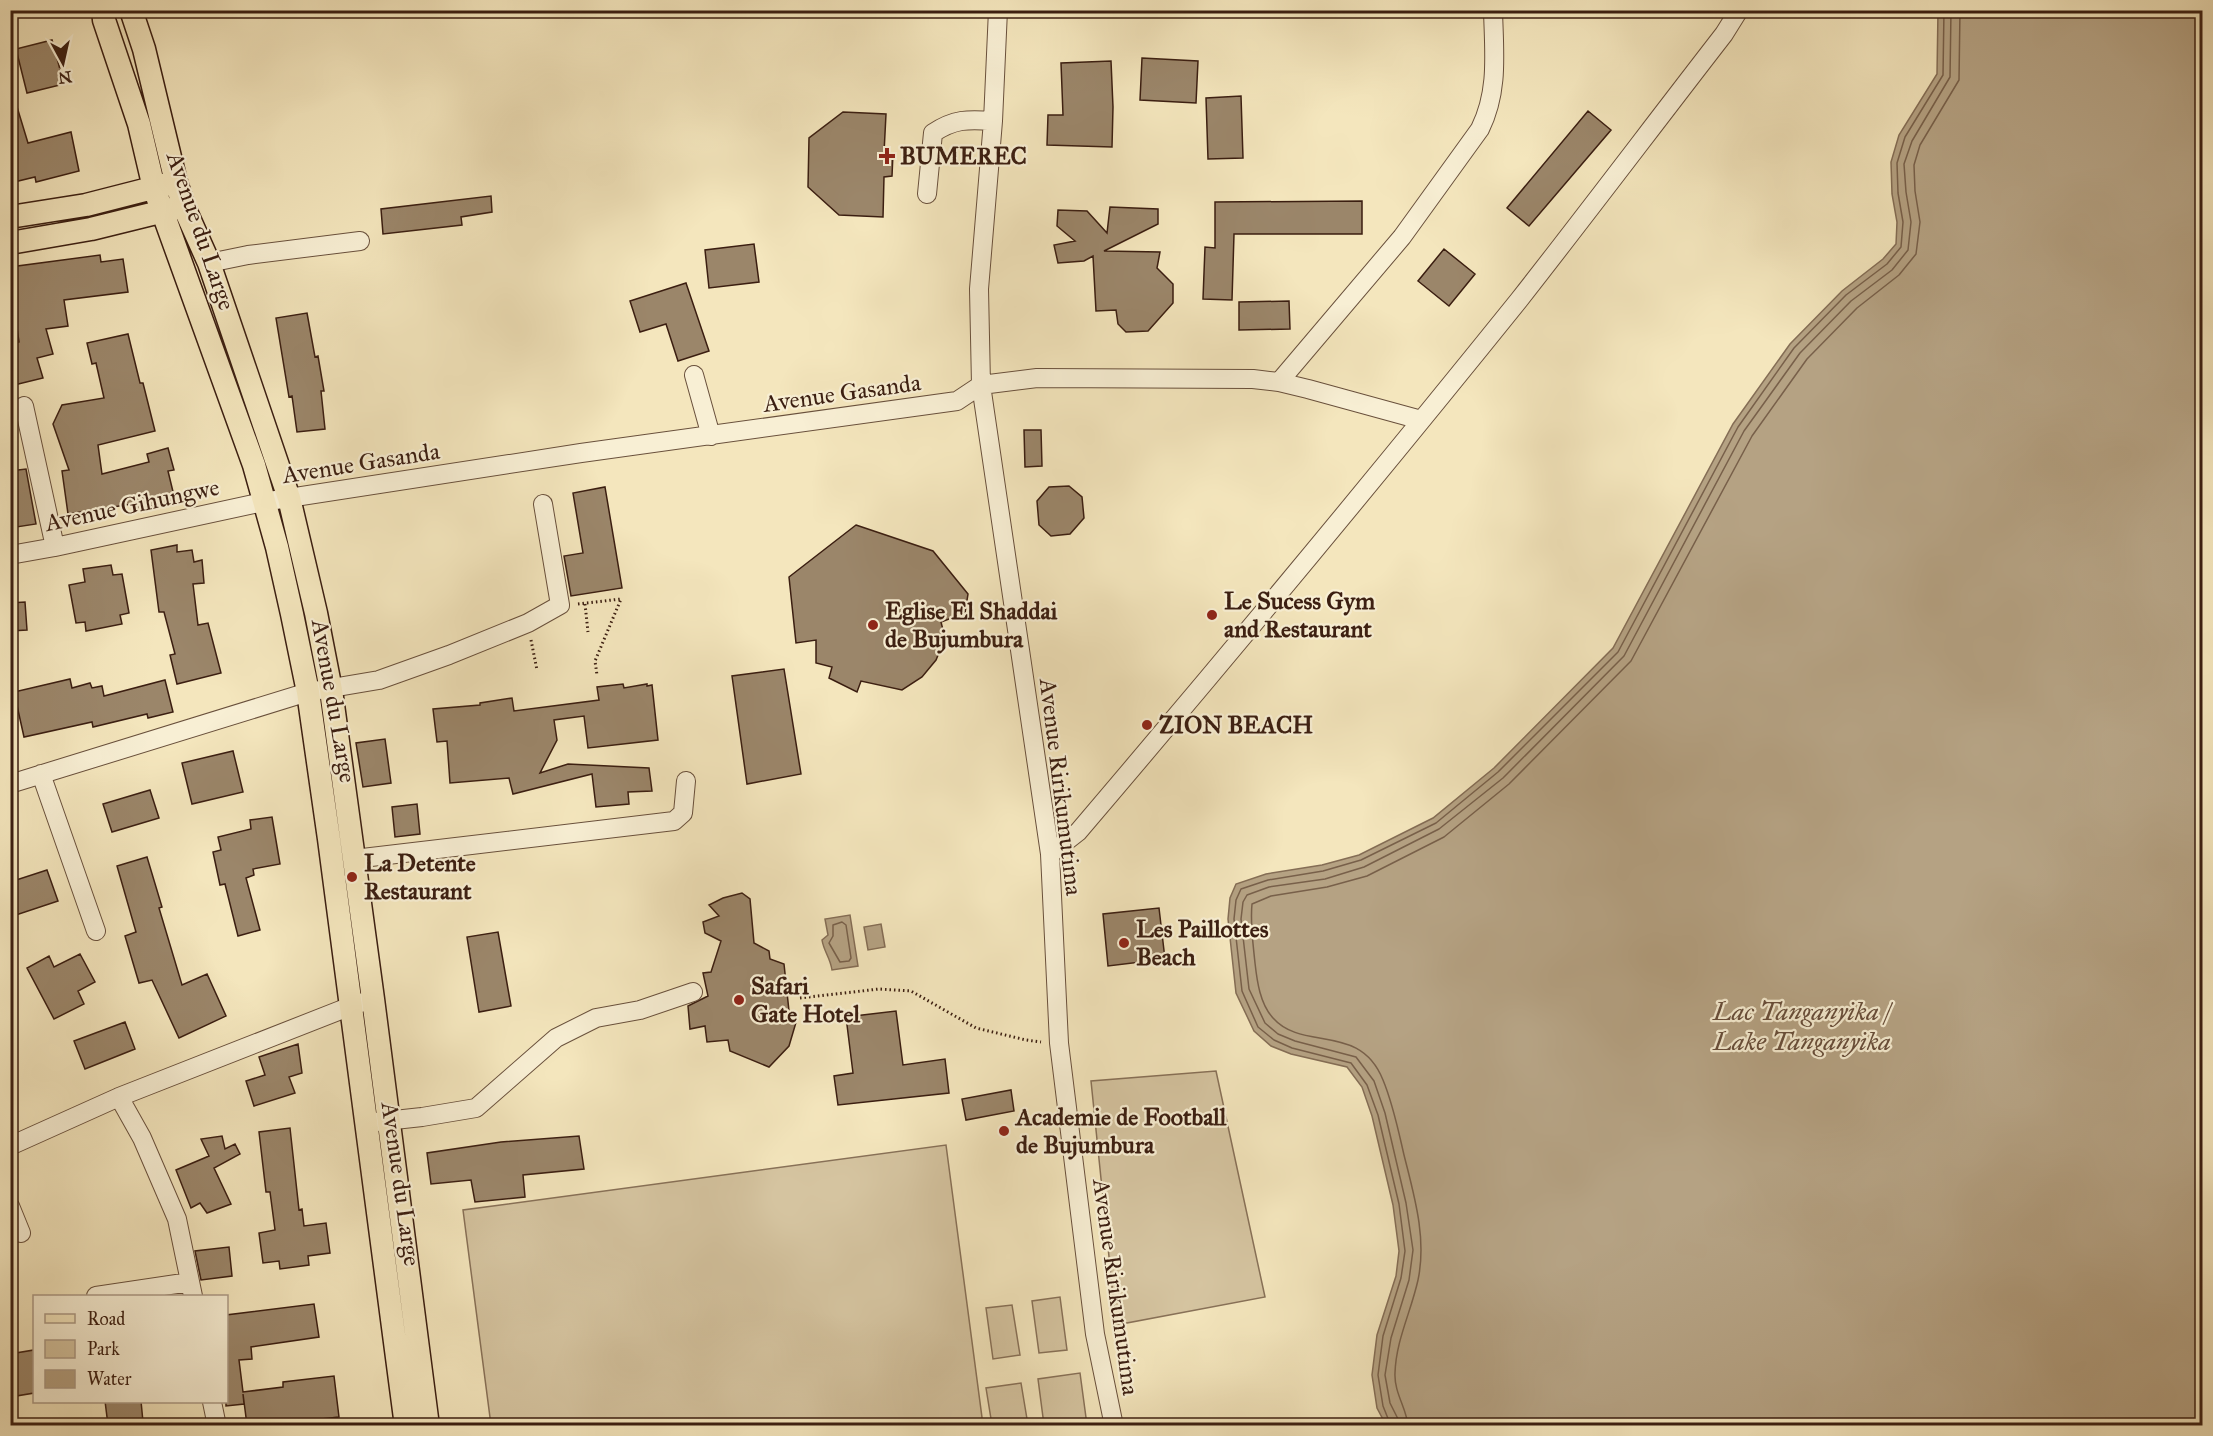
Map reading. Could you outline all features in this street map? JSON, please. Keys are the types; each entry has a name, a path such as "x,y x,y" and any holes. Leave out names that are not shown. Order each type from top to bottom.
{"main road":[{"name":"Avenue du Large","path":"103,10 104,20 139,124 173,209 254,465 277,547 308,692 406,1425"},
{"name":"Avenue du Large","path":"131,10 144,49 165,185"},
{"path":"10,217 86,205 165,185"},
{"name":"Avenue du Large","path":"173,209 209,263 289,498 309,582 331,690 428,1425"},
{"path":"10,243 91,229 173,209"}],"street":[{"name":"Avenue Ririkumutima","path":"999,10 993,121 979,289 981,385 1050,854 1059,1043 1095,1334 1114,1425"},
{"path":"1279,382 1402,237 1480,129 1488,113 1494,84 1493,10"},
{"path":"1050,854 1078,832 1422,420 1724,34 1739,10"},
{"path":"927,194 933,133 947,123 993,121"},
{"path":"209,263 248,255 360,241"},
{"path":"693,375 711,436"},
{"name":"Avenue Gasanda","path":"263,502 581,453 957,401 981,385 1037,378 1253,379 1279,382 1422,420"},
{"path":"24,406 55,547"},
{"name":"Avenue Gihungwe","path":"10,555 263,502"},
{"path":"10,784 308,692 331,690 379,680 528,622 560,605 543,504"},
{"path":"41,774 96,931"},
{"path":"354,859 674,821 683,813 686,781"},
{"path":"365,1123 476,1108 556,1038 596,1018 640,1010 693,992"},
{"path":"10,1146 119,1097 373,999"},
{"path":"110,1295 192,1289 177,1219 142,1138 119,1097"},
{"path":"10,1206 21,1233"},
{"path":"212,1403 217,1425"}],"path":[{"path":"560,605 621,599 595,661 597,675"},
{"path":"585,604 588,632"},
{"path":"528,622 537,670"},
{"path":"800,999 879,989 911,991 976,1028 1026,1040 1059,1043"}],"green space":[{"path":"1216,1071 1265,1297 1116,1325 1091,1081"},
{"path":"946,1145 983,1425 491,1425 463,1210"},
{"path":"1060,1297 1067,1350 1039,1353 1032,1301"},
{"path":"1012,1305 1020,1355 993,1359 986,1308"},
{"path":"1080,1373 1087,1425 1044,1425 1038,1379"},
{"path":"1021,1383 1028,1425 992,1425 986,1388"}],"water":[{"name":"Lac Tanganyika / Lake Tanganyika","path":"1938,11 2202,11 2202,1425 1386,1425 1377,1408 1372,1375 1377,1335 1396,1276 1399,1251 1393,1205 1372,1116 1362,1087 1347,1067 1291,1054 1271,1046 1254,1031 1236,993 1228,919 1230,898 1236,884 1266,874 1322,865 1359,855 1433,818 1494,768 1613,648 1733,424 1790,344 1842,291 1883,259 1896,244 1897,222 1892,194 1891,162 1899,135 1937,74"},
{"path":"850,915 858,966 832,970 822,940 828,935 825,919"},
{"path":"881,924 885,947 868,950 864,927"}],"building":[{"path":"52,40 64,84 27,93 16,49"},
{"path":"1142,58 1198,61 1196,103 1140,100"},
{"path":"1111,61 1112,147 1047,145 1048,115 1063,115 1061,63"},
{"path":"1241,96 1243,158 1208,159 1206,98"},
{"path":"14,97 28,143 71,132 79,171 36,182 35,177 10,183 10,98"},
{"path":"1588,111 1611,130 1529,226 1507,208"},
{"path":"843,112 886,114 884,153 893,153 892,176 884,177 883,217 839,215 808,187 809,138"},
{"path":"491,196 492,212 461,217 462,225 383,234 381,209"},
{"path":"1362,201 1362,234 1234,234 1232,300 1203,299 1205,247 1215,248 1215,202"},
{"path":"1110,207 1158,209 1158,224 1104,251 1160,252 1157,268 1173,284 1173,303 1148,331 1126,332 1118,324 1116,310 1096,311 1093,256 1084,261 1058,263 1054,245 1075,241 1057,226 1058,210 1087,211 1107,233"},
{"path":"754,244 759,282 709,288 705,250"},
{"path":"1444,249 1475,274 1449,306 1418,281"},
{"path":"100,255 101,262 123,259 128,292 64,300 68,326 46,329 53,354 37,358 43,378 10,386 10,344 19,342 13,301 10,302 10,267"},
{"path":"686,283 709,351 678,361 666,324 640,332 630,301"},
{"path":"1289,301 1290,329 1239,330 1239,302"},
{"path":"307,313 324,391 321,391 325,429 297,432 276,318"},
{"path":"128,334 155,431 98,445 102,474 149,462 147,454 168,448 174,470 168,471 175,500 134,510 132,504 68,514 62,471 69,470 53,424 62,405 104,398 96,363 92,364 87,343"},
{"path":"1024,430 1041,430 1042,466 1025,467"},
{"path":"26,469 36,524 10,528 10,471"},
{"path":"1069,486 1082,497 1084,518 1070,534 1051,536 1039,525 1037,501 1049,487"},
{"path":"605,487 622,588 571,596 564,556 583,553 573,493"},
{"path":"856,525 933,551 968,594 965,613 941,622 945,638 936,660 922,677 902,690 861,681 857,692 829,678 832,667 816,663 816,640 796,643 789,577"},
{"path":"177,545 177,552 192,550 194,562 202,560 204,583 193,584 198,625 208,623 221,673 177,684 170,655 175,654 164,612 159,612 151,550"},
{"path":"111,565 113,575 122,574 129,613 120,615 122,624 86,631 85,622 76,623 69,585 85,582 83,569"},
{"path":"25,602 27,630 10,631 10,603"},
{"path":"784,669 801,774 747,784 732,676"},
{"path":"70,679 72,688 90,683 92,688 102,686 104,696 165,680 173,712 148,718 147,714 93,727 92,722 24,737 14,692"},
{"path":"623,684 624,688 652,685 658,740 588,748 584,716 554,720 557,740 540,773 568,764 649,768 652,791 628,792 629,804 596,807 592,774 513,794 509,778 450,783 447,741 437,742 433,709 480,705 480,703 512,698 514,711 599,700 597,687"},
{"path":"385,739 391,783 363,787 356,743"},
{"path":"233,751 243,792 192,804 182,763"},
{"path":"150,790 159,818 112,832 103,804"},
{"path":"417,804 420,834 395,837 392,807"},
{"path":"272,817 280,864 253,869 254,875 246,878 260,930 238,936 225,884 220,885 213,852 221,850 218,837 251,829 250,820"},
{"path":"147,857 162,907 159,908 182,985 207,974 226,1016 179,1038 152,980 139,983 125,936 136,932 117,866"},
{"path":"47,870 58,901 10,917 10,882"},
{"path":"742,893 750,899 754,943 769,951 770,959 784,964 789,1011 797,1019 789,1046 769,1067 730,1051 728,1040 707,1042 705,1026 690,1029 688,1006 708,996 703,973 711,972 721,941 705,933 703,922 719,916 709,905"},
{"path":"1159,908 1165,959 1108,966 1103,914"},
{"path":"498,932 511,1006 479,1012 467,937"},
{"path":"80,954 95,982 78,991 84,1004 54,1019 27,968 49,956 54,967"},
{"path":"896,1011 903,1065 945,1059 949,1093 838,1105 834,1076 853,1073 846,1017"},
{"path":"125,1022 135,1049 85,1069 74,1041"},
{"path":"298,1044 302,1073 289,1077 295,1093 254,1106 246,1081 265,1075 259,1057"},
{"path":"1011,1090 1014,1111 966,1120 962,1099"},
{"path":"290,1128 299,1210 302,1209 304,1226 326,1223 330,1253 308,1256 309,1265 280,1269 279,1261 263,1263 259,1233 275,1230 270,1192 266,1192 259,1132"},
{"path":"222,1136 225,1149 235,1144 240,1154 214,1168 231,1204 207,1213 200,1203 191,1208 176,1170 209,1156 201,1139"},
{"path":"579,1136 584,1169 523,1175 525,1197 475,1202 471,1180 431,1184 427,1153 501,1142"},
{"path":"229,1247 232,1276 201,1280 195,1251"},
{"path":"314,1304 319,1337 251,1347 252,1359 239,1360 243,1392 283,1387 283,1382 334,1376 339,1417 247,1425 243,1394 244,1404 226,1406 228,1403 228,1315"},
{"path":"33,1350 33,1393 10,1397 10,1354"},
{"path":"105,1403 141,1403 143,1422 108,1425"}],"place":[{"name":"BUMEREC","path":"887,156"},
{"name":"Le Sucess Gym and Restaurant","path":"1212,615"},
{"name":"Eglise El Shaddai de Bujumbura","path":"873,625"},
{"name":"ZION BEACH","path":"1147,725"},
{"name":"La Detente Restaurant","path":"352,877"},
{"name":"Les Paillottes Beach","path":"1124,943"},
{"name":"Safari Gate Hotel","path":"739,1000"},
{"name":"Academie de Football de Bujumbura","path":"1004,1131"}]}
